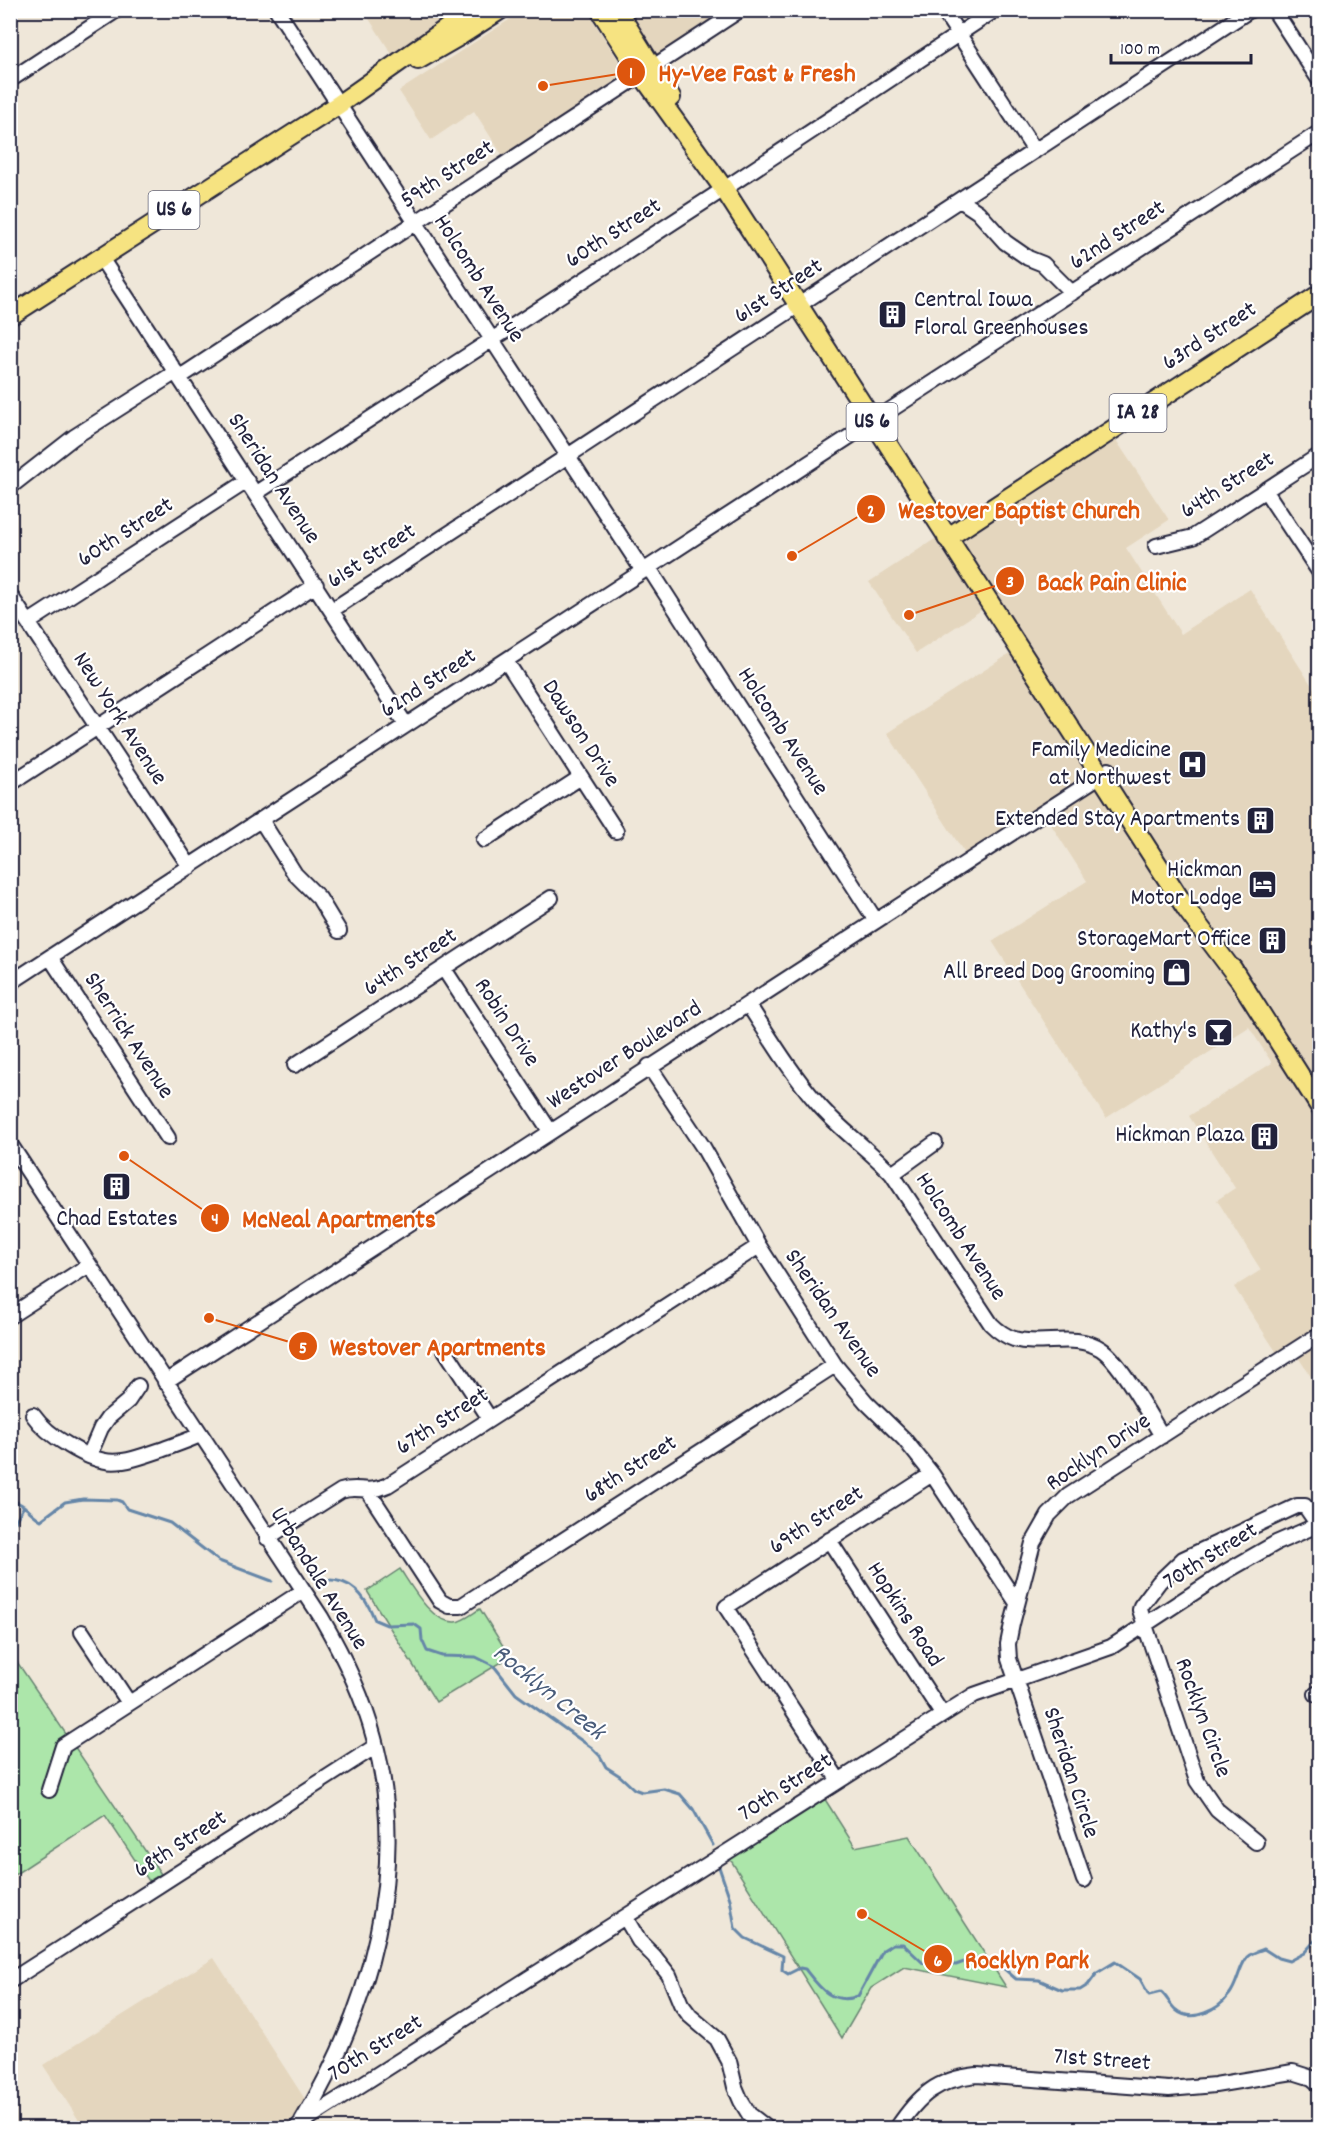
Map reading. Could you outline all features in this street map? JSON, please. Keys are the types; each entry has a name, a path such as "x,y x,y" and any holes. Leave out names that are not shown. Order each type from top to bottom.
{"main road":[{"name":"US 6","path":"10,316 338,105 473,10"},
{"name":"US 6","path":"338,105 458,38 500,10"},
{"name":"US 6","path":"600,10 648,71 1105,773 1193,899 1238,978 1320,1107"},
{"name":"US 6","path":"617,10 648,71"},
{"name":"63rd Street","path":"951,535 1320,294"},
{"name":"US 6","path":"1282,1047 1320,1091"}],"street":[{"path":"10,80 117,10"},
{"name":"Holcomb Avenue","path":"277,10 568,456 646,569 876,921"},
{"name":"59th Street","path":"10,488 74,437 178,374 415,223 740,10"},
{"path":"942,10 1035,151"},
{"name":"60th Street","path":"256,493 995,10"},
{"name":"61st Street","path":"332,610 1250,10"},
{"path":"1274,10 1314,61 1320,81"},
{"name":"62nd Street","path":"10,983 1320,132"},
{"path":"960,200 978,212 1005,242 1028,258 1043,264 1072,293"},
{"name":"Sheridan Avenue","path":"101,258 406,725"},
{"name":"64th Street","path":"1156,546 1193,537 1320,455"},
{"name":"60th Street","path":"29,622 247,481"},
{"path":"1265,490 1320,573"},
{"name":"61st Street","path":"10,784 316,585"},
{"name":"New York Avenue","path":"10,595 189,867"},
{"name":"Dawson Drive","path":"506,661 616,831"},
{"name":"Westover Boulevard","path":"165,1382 1105,773"},
{"path":"484,840 581,777"},
{"path":"261,820 295,874 319,898 339,931"},
{"name":"64th Street","path":"295,1065 551,898"},
{"name":"Sherrick Avenue","path":"50,957 168,1138"},
{"name":"Robin Drive","path":"444,969 550,1131"},
{"name":"Holcomb Avenue","path":"748,1004 792,1071 817,1103 849,1137 892,1174 991,1324 1002,1334 1015,1339 1076,1340 1101,1349 1118,1367 1162,1436"},
{"name":"Sheridan Avenue","path":"650,1066 703,1147 759,1246 835,1365 867,1402 904,1439 932,1474 1017,1602"},
{"path":"892,1174 935,1143"},
{"name":"Urbandale Avenue","path":"10,1144 321,1617 361,1700 376,1746 386,1797 388,1836 387,1873 377,1935 361,1994 339,2052 298,2126"},
{"name":"67th Street","path":"267,1538 342,1491 351,1488 368,1491 388,1485 759,1246"},
{"path":"10,1316 89,1265"},
{"name":"Rocklyn Drive","path":"1015,1680 1009,1659 1008,1644 1033,1543 1049,1515 1068,1496 1320,1334"},
{"path":"445,1350 490,1419"},
{"name":"68th Street","path":"368,1491 440,1601 449,1606 461,1606 835,1365"},
{"path":"89,1456 101,1428 108,1418 128,1401 138,1386"},
{"path":"33,1414 56,1438 104,1462 128,1461 186,1442 200,1435"},
{"name":"69th Street","path":"839,1781 726,1607 932,1474"},
{"path":"1145,1625 1140,1610 1142,1602 1177,1563 1189,1556 1298,1506 1305,1506 1319,1526"},
{"name":"70th Street","path":"298,2126 974,1695 1111,1647 1236,1566 1276,1543 1319,1526"},
{"name":"Hopkins Road","path":"829,1540 942,1714"},
{"path":"49,1790 63,1746 303,1591"},
{"name":"Rocklyn Circle","path":"1145,1625 1197,1781 1217,1810 1256,1842"},
{"path":"82,1632 129,1703"},
{"name":"Sheridan Circle","path":"1015,1680 1083,1880"},
{"name":"68th Street","path":"10,1981 376,1746"},
{"path":"625,1917 639,1941 669,1975 681,2004 690,2016 717,2039 729,2061 741,2101 749,2114 767,2128"},
{"name":"71st Street","path":"897,2128 921,2097 943,2082 977,2075 1181,2088 1215,2085 1293,2072 1312,2078 1320,2085"}],"shaded area":[{"path":"724,10 729,18 654,67 622,17 632,11"},
{"path":"364,11 473,11 397,62"},
{"path":"523,11 587,11 627,74 503,156 474,111 431,140 399,91"},
{"path":"1110,431 1169,520 1126,548 1181,634 1250,589 1319,697 1319,1389 1294,1351 1281,1359 1234,1287 1261,1270 1217,1200 1235,1188 1189,1116 1272,1063 1249,1027 1106,1118 992,941 1087,881 1043,812 969,860 887,733 1011,653 983,609 916,653 869,582 944,533 1234,972 1193,899 956,532"},
{"path":"214,1958 310,2107 296,2128 84,2128 43,2065"}],"green space":[{"path":"400,1569 423,1603 446,1621 458,1622 480,1609 510,1657 436,1702 367,1591"},
{"path":"10,1653 161,1874 149,1881 105,1815 11,1877"},
{"path":"821,1793 855,1847 909,1836 1006,1987 904,1967 871,1988 842,2038 732,1862 723,1855"}],"waterway":[{"name":"Rocklyn Creek","path":"10,1500 23,1506 41,1520 65,1502 83,1499 117,1500 122,1502 127,1509 170,1523 219,1561 272,1581"},
{"path":"10,1530 24,1506"},
{"name":"Rocklyn Creek","path":"323,1580 342,1582 356,1590 367,1603 375,1620 387,1625 414,1624 421,1629 422,1640 427,1651 442,1656 476,1657 494,1666 516,1694 592,1748 606,1767 634,1789 642,1792 664,1789 680,1794 693,1809 713,1845"},
{"name":"Rocklyn Creek","path":"719,1867 730,1899 735,1928 745,1938 783,1956 782,1970 788,1974 800,1968 805,1969 821,1988 833,1997 841,1999 858,1996 883,1950 893,1944 903,1944 923,1963 956,1965 975,1958 995,1961 1016,1979 1039,1980 1062,1990 1080,1990 1088,1985 1097,1973 1115,1962 1140,1979 1149,1995 1161,1992 1176,2010 1190,2016 1212,2010 1225,2000 1250,1954 1264,1949 1278,1958 1289,1961 1304,1953 1320,1935"}],"place":[{"name":"Hy-Vee Fast & Fresh","path":"543,86"},
{"name":"Central Iowa Floral Greenhouses","path":"893,315"},
{"name":"Westover Baptist Church","path":"792,556"},
{"name":"Back Pain Clinic","path":"909,615"},
{"name":"Family Medicine at Northwest","path":"1192,765"},
{"name":"Extended Stay Apartments","path":"1261,820"},
{"name":"Hickman Motor Lodge","path":"1263,885"},
{"name":"StorageMart Office","path":"1272,940"},
{"name":"All Breed Dog Grooming","path":"1176,973"},
{"name":"Kathy's","path":"1218,1032"},
{"name":"Hickman Plaza","path":"1265,1136"},
{"name":"McNeal Apartments","path":"124,1156"},
{"name":"Chad Estates","path":"117,1187"},
{"name":"Westover Apartments","path":"209,1318"},
{"name":"Rocklyn Park","path":"862,1914"}]}
